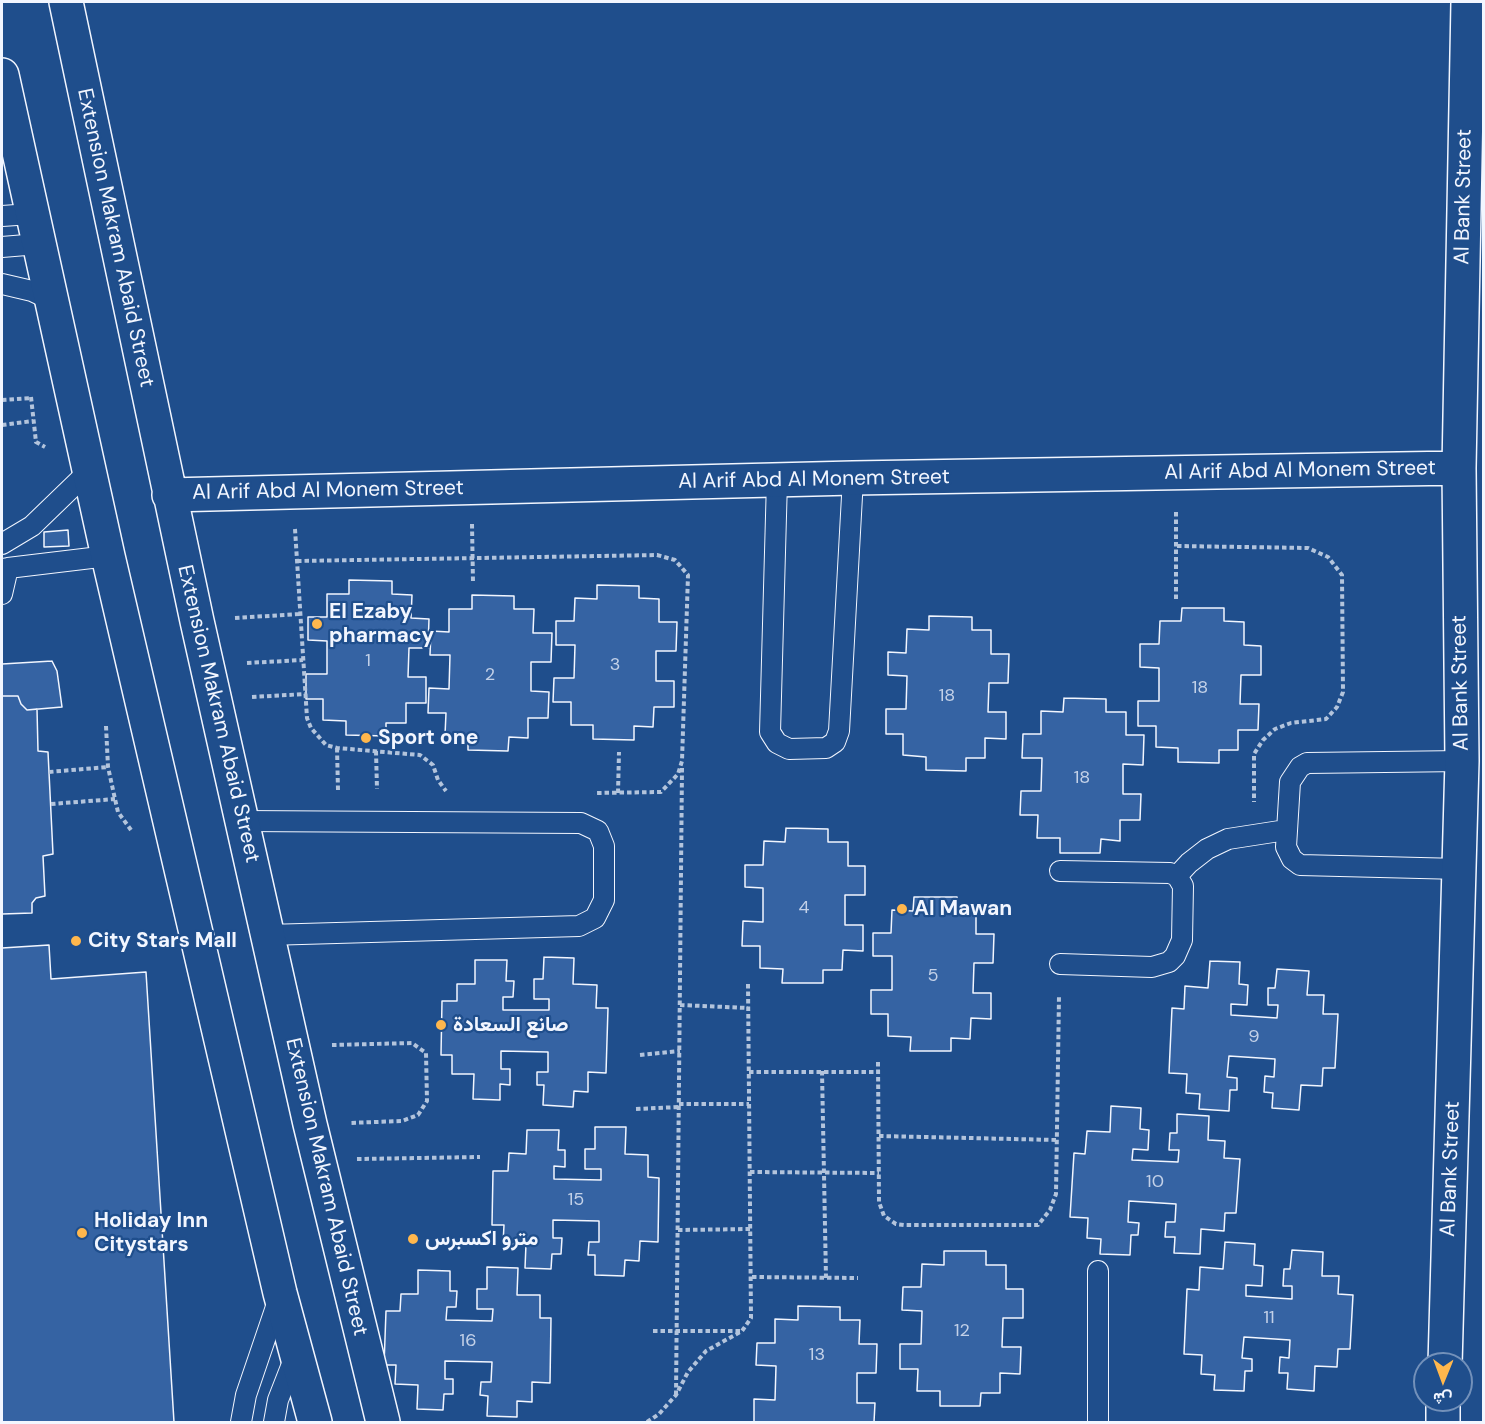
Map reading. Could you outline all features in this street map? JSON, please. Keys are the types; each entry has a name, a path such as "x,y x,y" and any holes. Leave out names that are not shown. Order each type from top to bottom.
{"street":[{"name":"Extension Makram Abaid Street","path":"66,2 169,495 267,935 318,1159 383,1422"},
{"name":"Al Bank Street","path":"1445,1352 1462,761 1459,468 1468,2"},
{"path":"2,75 23,225 49,299 280,1293 315,1422"},
{"name":"Al Arif Abd Al Monem Street","path":"169,495 853,478 1459,468"}],"lane":[{"path":"2,247 23,225"},
{"path":"2,284 32,291 49,299"},
{"path":"2,544 32,526 89,471"},
{"path":"777,480 770,732 777,743 789,749 826,748 835,742 839,731 853,478"},
{"path":"2,594 5,569 108,556"},
{"path":"1460,869 1300,865 1288,854 1286,830 1290,782 1300,767 1307,763 1462,761"},
{"path":"242,821 581,823 598,831 604,846 604,900 595,918 579,926 267,935"},
{"path":"1177,876 1189,862 1207,849 1228,839 1254,833 1286,830"},
{"path":"1060,871 1162,872 1177,876 1183,886 1182,939 1175,956 1169,962 1152,967 1060,964"},
{"path":"1098,1271 1098,1422"},
{"path":"241,1422 246,1395 280,1293"},
{"path":"274,1422 278,1400 297,1352"}],"path":[{"path":"2,400 31,398"},
{"path":"2,425 33,422"},
{"path":"1175,473 1176,599"},
{"path":"472,488 473,583"},
{"path":"293,492 305,694 307,718 311,728 326,745 337,748 420,755 433,765 441,786 454,794"},
{"path":"1177,546 1308,548 1328,557 1342,575 1343,692 1337,707 1326,719 1291,723 1275,729 1263,740 1254,754 1254,833"},
{"path":"297,561 472,556 657,555 666,556 683,567 688,575 682,761 676,1395"},
{"path":"197,621 300,614"},
{"path":"207,665 303,660"},
{"path":"215,699 305,694"},
{"path":"337,748 339,821"},
{"path":"376,751 377,821"},
{"path":"618,793 619,752"},
{"path":"585,793 661,792 678,774 682,761"},
{"path":"49,772 108,767"},
{"path":"51,804 115,799"},
{"path":"878,1062 880,1210 897,1224 1038,1225 1050,1210 1056,1194 1060,964"},
{"path":"647,1422 659,1414 676,1395 688,1372 706,1351 742,1331 751,1318 748,984"},
{"path":"680,1005 748,1008"},
{"path":"292,1046 412,1043 426,1053 428,1101 418,1115 402,1121 310,1124"},
{"path":"640,1055 680,1051"},
{"path":"822,1071 826,1278"},
{"path":"749,1072 879,1072"},
{"path":"636,1109 749,1104"},
{"path":"879,1136 1057,1140"},
{"path":"318,1159 480,1157"},
{"path":"750,1172 879,1173"},
{"path":"678,1230 751,1229"},
{"path":"752,1277 858,1278"},
{"path":"653,1331 742,1331"}],"building":[{"path":"68,530 69,546 44,547 44,532"},
{"path":"349,580 392,581 392,594 412,595 411,618 429,619 428,648 409,648 408,677 426,677 426,703 406,703 406,723 386,723 386,736 346,735 346,721 323,720 323,699 306,699 306,674 327,674 327,641 308,640 308,617 327,617 327,594 349,594"},
{"path":"597,585 639,586 639,598 659,599 659,622 677,622 676,651 656,651 656,681 674,681 674,707 654,707 653,727 634,726 634,740 593,739 593,725 571,725 571,702 553,702 554,678 574,678 575,645 556,645 556,621 574,621 575,598 597,599"},
{"path":"472,595 514,596 514,609 534,609 533,633 552,633 551,662 531,662 531,691 549,692 548,718 528,718 528,738 509,737 508,751 468,750 468,735 445,735 446,713 428,713 429,688 449,689 450,655 430,655 431,631 449,632 449,609 472,609"},
{"path":"1182,608 1224,608 1224,621 1244,622 1244,645 1261,646 1261,675 1241,675 1240,704 1259,704 1258,730 1238,730 1238,750 1219,750 1219,763 1178,762 1178,748 1156,747 1156,726 1138,726 1138,701 1159,701 1159,668 1140,667 1140,644 1159,644 1160,621 1181,621"},
{"path":"929,616 972,617 972,630 991,630 991,654 1009,654 1008,683 989,683 988,712 1006,712 1006,739 985,738 985,758 966,758 966,771 926,770 926,757 903,755 903,734 886,734 886,709 906,709 907,676 888,675 888,652 906,653 907,629 929,630"},
{"path":"52,661 57,671 62,707 27,710 21,704 18,696 2,696 2,664"},
{"path":"2,696 18,696 21,704 27,710 37,709 38,751 48,752 53,854 43,856 45,896 36,898 32,903 32,913 2,914"},
{"path":"1064,698 1106,699 1106,712 1126,712 1126,735 1144,735 1143,765 1123,764 1123,794 1141,794 1140,820 1120,820 1120,841 1101,839 1100,853 1060,853 1060,838 1037,838 1038,815 1020,815 1021,791 1041,791 1042,758 1022,758 1023,734 1041,734 1041,711 1063,712"},
{"path":"786,828 828,829 828,842 848,842 848,866 865,866 865,895 845,895 845,925 863,925 863,951 843,950 842,970 823,970 823,983 782,983 783,969 760,968 760,946 742,946 743,921 763,922 763,888 745,887 745,865 763,865 764,841 785,842"},
{"path":"914,897 957,897 956,910 976,910 976,934 994,934 993,963 974,963 973,993 991,993 991,1019 971,1018 970,1039 951,1038 951,1051 910,1051 911,1037 888,1036 888,1014 871,1014 871,990 892,990 892,956 873,956 873,933 891,933 892,910 913,911"},
{"name":"City Stars Mall","path":"49,945 51,979 146,972 174,1422 2,1422 2,948"},
{"path":"544,957 574,958 573,984 597,985 596,1008 608,1008 606,1073 588,1072 588,1092 574,1091 573,1107 543,1105 544,1085 537,1085 537,1072 548,1072 548,1052 501,1051 501,1069 510,1069 510,1085 500,1084 500,1100 473,1099 474,1074 452,1074 452,1055 441,1055 442,1001 457,1001 457,984 475,984 475,960 507,960 506,981 514,981 513,997 503,997 503,1010 549,1010 549,999 534,999 534,979 543,979"},
{"path":"1210,961 1240,962 1239,984 1248,985 1247,1005 1231,1004 1231,1015 1277,1018 1278,1005 1268,1005 1268,988 1275,988 1277,969 1309,971 1307,995 1324,995 1323,1014 1338,1014 1335,1068 1323,1068 1322,1086 1301,1085 1299,1110 1272,1108 1273,1093 1264,1092 1265,1076 1274,1077 1275,1059 1229,1056 1227,1077 1237,1078 1237,1090 1230,1090 1229,1111 1199,1109 1200,1094 1186,1093 1187,1074 1169,1073 1172,1008 1184,1009 1185,986 1208,988"},
{"path":"1111,1106 1141,1108 1140,1129 1149,1130 1148,1150 1133,1149 1132,1160 1178,1162 1179,1150 1169,1150 1170,1133 1177,1133 1177,1114 1209,1116 1208,1140 1225,1141 1224,1158 1240,1159 1236,1213 1225,1213 1224,1231 1201,1229 1200,1254 1174,1253 1175,1237 1165,1237 1166,1222 1175,1222 1176,1204 1129,1201 1128,1222 1139,1223 1138,1235 1131,1235 1130,1255 1100,1254 1101,1239 1087,1238 1088,1218 1070,1217 1074,1153 1085,1154 1087,1131 1110,1132"},
{"path":"595,1127 626,1127 625,1154 648,1155 648,1177 659,1178 658,1242 640,1241 639,1261 625,1260 624,1276 595,1275 595,1255 588,1255 589,1242 599,1242 599,1221 553,1220 553,1238 562,1238 561,1254 552,1254 551,1269 525,1268 526,1244 503,1244 504,1225 492,1225 493,1171 508,1171 509,1153 526,1154 527,1130 559,1130 558,1150 565,1150 565,1167 554,1166 554,1179 601,1180 601,1169 585,1169 585,1149 595,1149"},
{"path":"1225,1242 1255,1244 1254,1265 1263,1266 1262,1286 1246,1285 1246,1296 1292,1299 1292,1286 1283,1286 1284,1269 1290,1269 1292,1250 1323,1252 1322,1276 1339,1276 1338,1294 1353,1295 1350,1349 1338,1349 1337,1367 1315,1366 1314,1391 1287,1389 1288,1373 1279,1373 1280,1357 1289,1358 1290,1340 1244,1337 1242,1358 1252,1359 1252,1371 1245,1371 1244,1391 1214,1390 1215,1375 1201,1374 1202,1355 1184,1354 1187,1289 1199,1290 1200,1267 1223,1269"},
{"path":"944,1251 986,1251 986,1265 1006,1265 1006,1289 1023,1289 1023,1318 1003,1318 1002,1347 1021,1347 1020,1374 1000,1373 1000,1393 981,1393 980,1406 940,1406 940,1391 917,1391 918,1369 900,1369 900,1344 921,1344 922,1311 902,1310 903,1287 921,1287 922,1264 944,1265"},
{"path":"487,1267 518,1268 517,1295 540,1295 540,1318 551,1318 550,1383 532,1382 532,1402 517,1401 517,1417 487,1416 488,1396 480,1395 481,1382 491,1382 492,1362 445,1361 445,1379 453,1379 453,1394 444,1394 443,1410 417,1409 418,1385 395,1384 396,1365 384,1365 386,1311 400,1311 401,1294 418,1294 418,1270 450,1271 450,1291 457,1291 456,1307 447,1307 446,1320 492,1321 493,1309 477,1309 477,1289 487,1289"},
{"path":"798,1306 840,1307 840,1320 860,1320 859,1344 877,1344 876,1373 857,1373 857,1403 875,1403 874,1422 754,1422 754,1399 775,1400 776,1366 756,1365 757,1343 775,1343 775,1319 798,1320"}],"place":[{"name":"El Ezaby pharmacy","path":"317,624"},
{"name":"Sport one","path":"366,738"},
{"name":"Al Mawan","path":"902,909"},
{"name":"City Stars Mall","path":"76,941"},
{"name":"صانع السعادة","path":"441,1025"},
{"name":"Holiday Inn Citystars","path":"82,1233"},
{"name":"مترو اكسبرس","path":"413,1239"}]}
